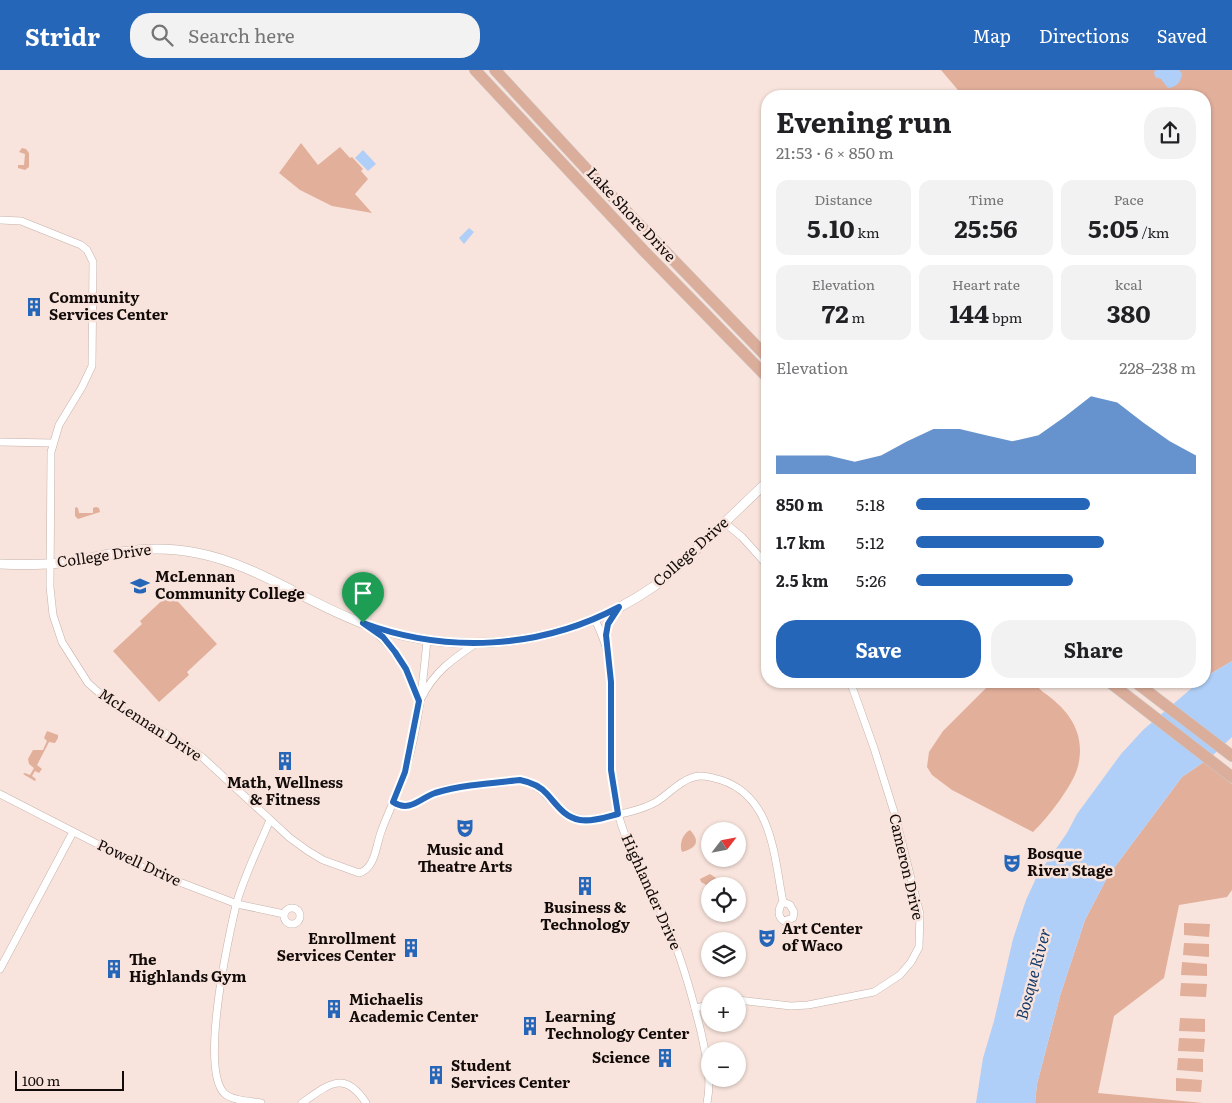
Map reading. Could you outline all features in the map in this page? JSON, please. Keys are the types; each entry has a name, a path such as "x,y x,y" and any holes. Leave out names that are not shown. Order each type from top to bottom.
{"main road":[{"name":"Lake Shore Drive","path":"475,70 645,252 761,371"},
{"name":"Lake Shore Drive","path":"494,70 604,188 761,351"},
{"path":"1117,688 1232,777"},
{"path":"1144,688 1232,756"}],"street":[{"name":"McLennan Drive","path":"0,220 20,221 81,244 87,250 93,262 92,366 82,387 59,425 51,452 50,564 53,614 62,642 88,683 118,708 165,733 202,757 290,838 323,860 354,872 363,872 371,865 393,802"},
{"path":"0,442 53,443"},
{"name":"College Drive","path":"0,564 50,564 139,549 196,552 244,567 363,623 405,636 475,644 502,642 538,637 566,630 595,619 653,587 670,574 761,489"},
{"path":"725,523 742,537 761,558"},
{"name":"Highlander Drive","path":"606,648 608,624 619,607"},
{"name":"Highlander Drive","path":"595,619 606,648 611,682 611,770 618,814 628,841 671,934 695,1008 710,1076 707,1103"},
{"path":"363,623 383,637 395,652 406,669 419,701"},
{"path":"427,640 419,701 405,772 393,802 398,805 410,806 435,793 520,780 528,781 541,789 569,817 589,820 643,808 658,801 678,785 691,778 711,777 736,787 756,804 763,816 772,845 783,902"},
{"path":"419,701 439,671 475,644"},
{"name":"Cameron Drive","path":"746,1001 799,1005 874,992 900,975 911,962 918,947 920,914 895,815 853,688"},
{"name":"Powell Drive","path":"0,794 148,870 237,904 284,914"},
{"path":"261,1103 225,1094 218,1082 215,1062 215,1020 221,978 237,904 270,820"},
{"path":"0,969 73,832"},
{"path":"695,1008 701,1007"},
{"path":"302,1103 325,1088 337,1083 348,1085 357,1090 366,1103"}],"shaded area":[{"path":"941,70 1232,70 1232,661 1211,673 1211,90 958,90"},
{"path":"301,143 318,165 340,147 350,158 352,157 363,169 361,171 368,179 355,194 372,213 332,206 300,190 279,173"},
{"path":"22,148 26,149 29,153 29,167 25,170 18,168 18,165 24,165 25,154 19,152"},
{"path":"76,507 79,513 93,513 93,508 96,507 99,508 100,512 78,519 75,516"},
{"path":"170,593 217,644 187,672 189,675 159,702 113,651 142,624 140,621"},
{"path":"986,688 1039,688 1061,707 1073,723 1080,743 1078,766 1059,801 1033,832 952,790 932,775 927,767 929,752 943,731"},
{"path":"47,731 58,735 58,738 55,743 49,742 37,765 42,769 39,773 35,771 32,776 36,779 35,781 23,774 30,775 34,768 29,764 28,759 33,750 43,750 47,741 44,738"},
{"path":"1211,757 1232,784 1232,890 1227,897 1179,905 1164,978 1114,1016 1098,1093 1203,1103 1035,1103 1037,1084 1060,996 1085,920 1108,876 1182,777"},
{"path":"690,830 695,838 695,844 691,849 682,852 682,840"},
{"path":"710,874 714,877 704,877"},
{"path":"1184,923 1210,924 1209,937 1184,935"},
{"path":"1184,943 1209,944 1209,957 1183,955"},
{"path":"1182,962 1207,964 1207,976 1181,975"},
{"path":"1181,983 1207,984 1206,997 1180,996"},
{"path":"1180,1018 1205,1019 1205,1032 1179,1031"},
{"path":"1179,1038 1205,1039 1204,1052 1178,1051"},
{"path":"1178,1058 1203,1059 1203,1072 1177,1070"},
{"path":"1176,1078 1202,1080 1201,1092 1176,1091"}],"water":[{"path":"1156,70 1179,70 1182,73 1181,79 1178,84 1168,88 1161,79 1155,77 1154,72"},
{"path":"363,150 376,164 368,171 355,158"},
{"path":"469,228 474,232 464,244 459,238"},
{"name":"Bosque River","path":"1232,661 1232,737 1211,757 1182,777 1108,876 1085,920 1060,996 1037,1084 1035,1103 976,1103 983,1058 994,1021 1013,939 1026,900 1037,876 1067,833 1077,814 1121,754 1143,730 1192,688 1211,688 1211,673"}],"place":[{"name":"Community Services Center","path":"34,307"},
{"name":"McLennan Community College","path":"140,586"},
{"name":"Math, Wellness & Fitness","path":"285,761"},
{"name":"Music and Theatre Arts","path":"465,828"},
{"name":"Bosque River Stage","path":"1012,863"},
{"name":"Business & Technology","path":"585,886"},
{"name":"Art Center of Waco","path":"767,938"},
{"name":"Enrollment Services Center","path":"411,948"},
{"name":"The Highlands Gym","path":"114,969"},
{"name":"Michaelis Academic Center","path":"334,1009"},
{"name":"Learning Technology Center","path":"530,1026"},
{"name":"Science","path":"665,1058"},
{"name":"Student Services Center","path":"436,1075"}],"route":[{"path":"619,607 608,624 606,635 611,682 611,770 618,814 589,820 569,817 536,785 520,780 435,793 410,806 398,805 393,802 405,772 419,701 406,669 395,652 383,637 363,623 405,636 432,641 475,644 524,640 566,630 619,607"}]}
